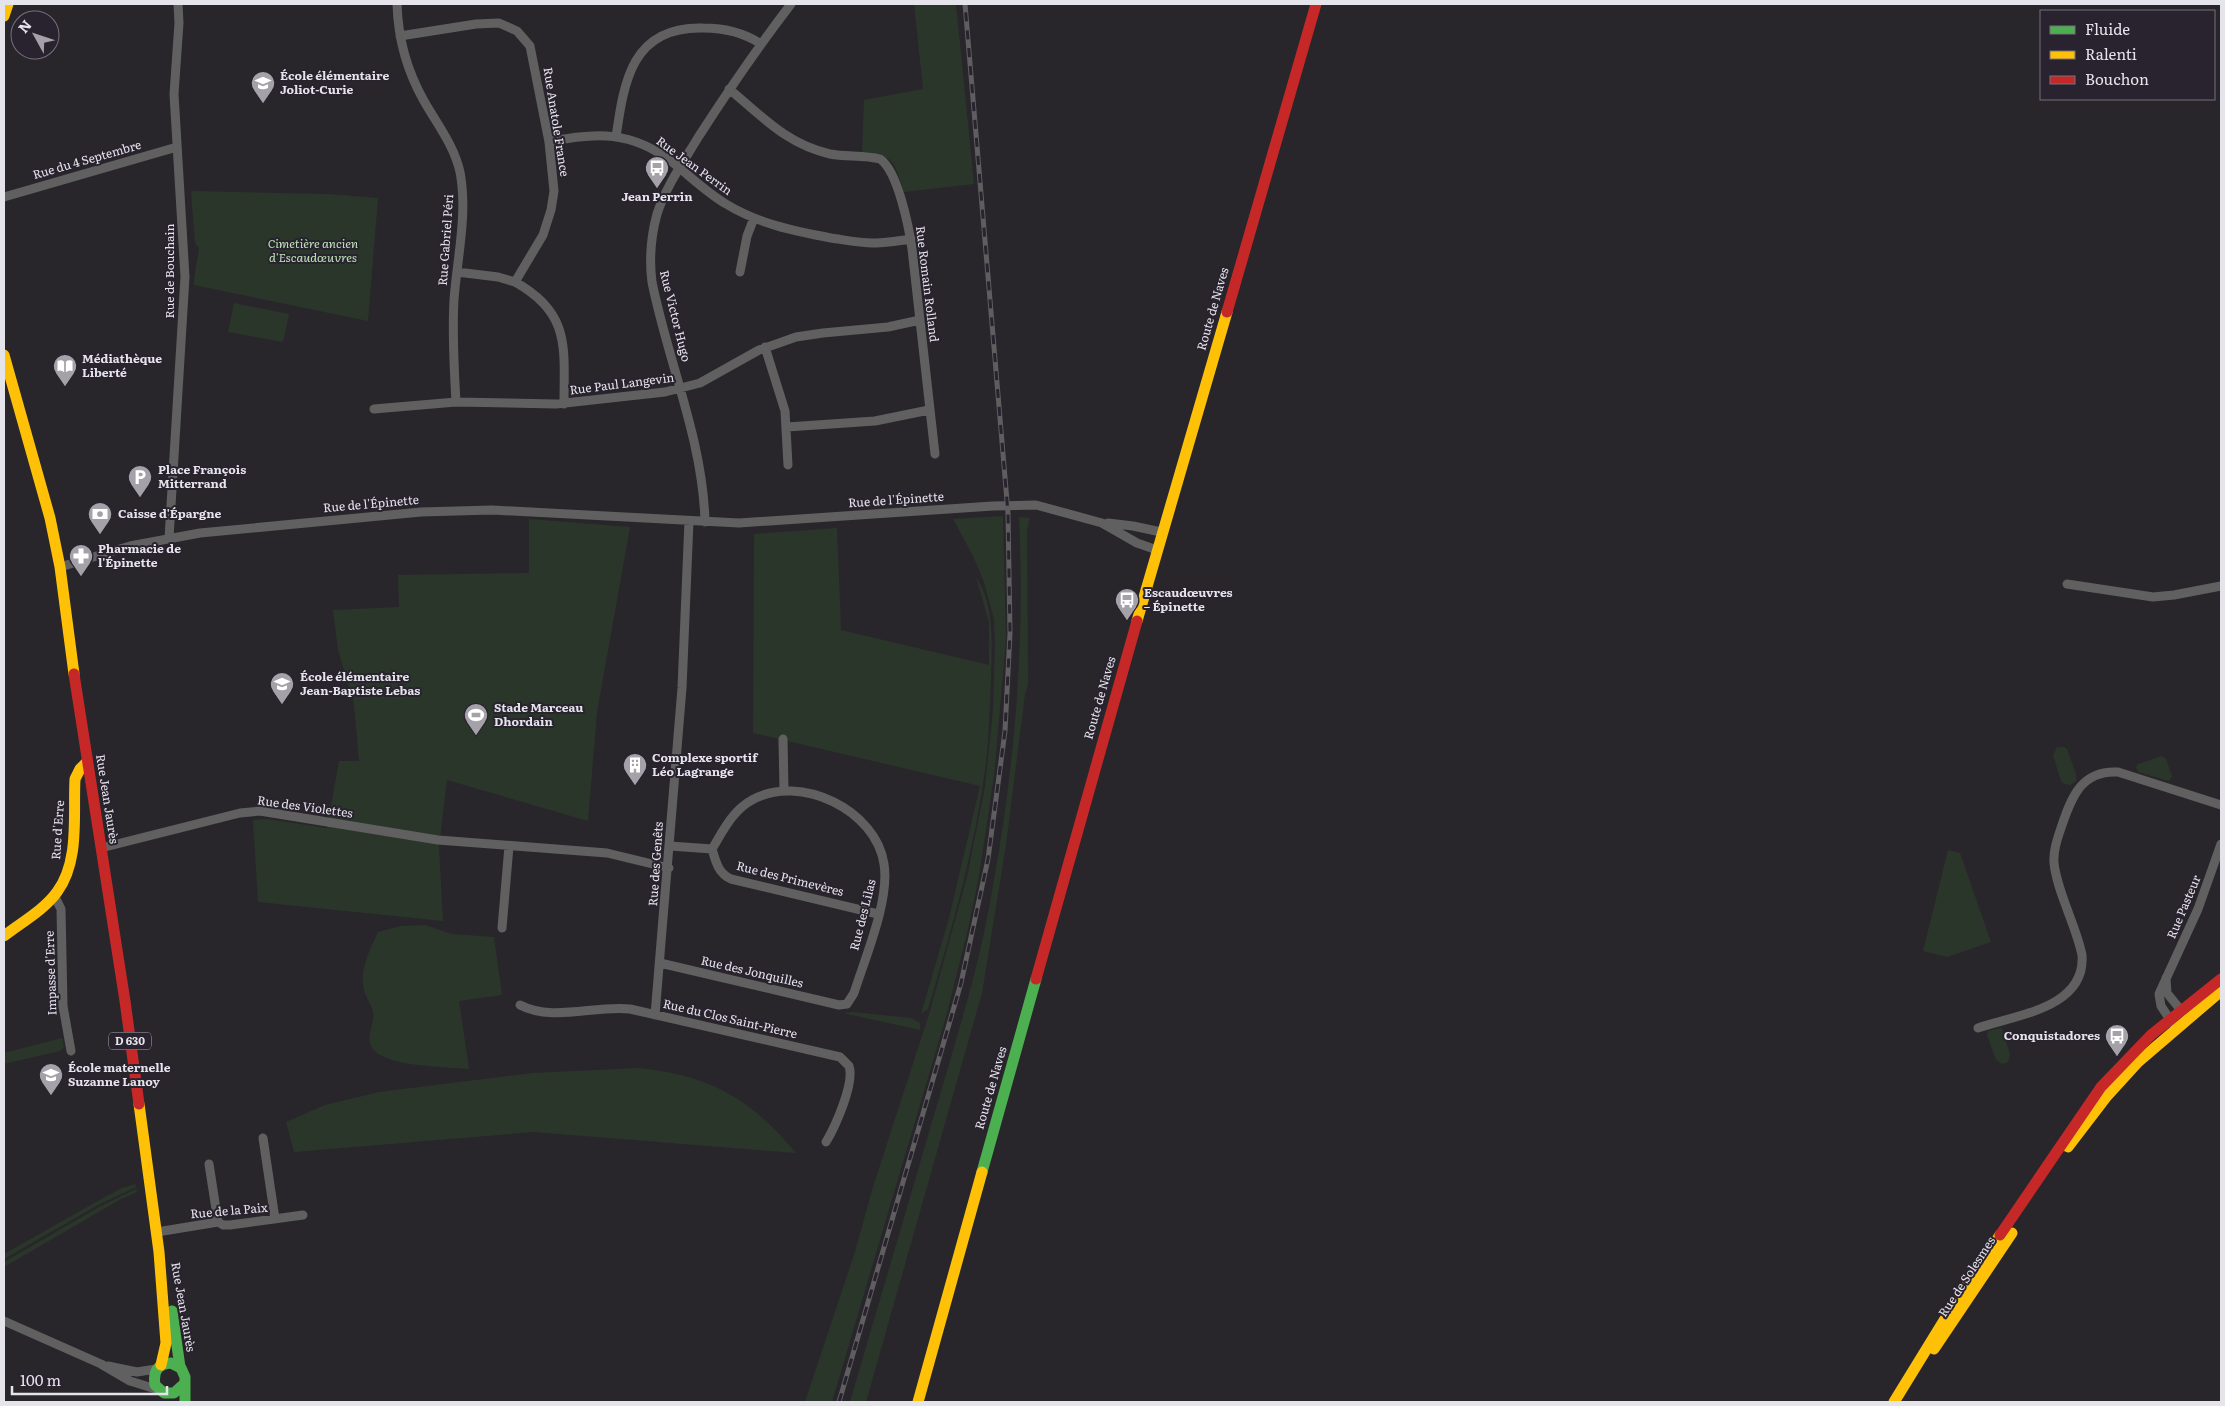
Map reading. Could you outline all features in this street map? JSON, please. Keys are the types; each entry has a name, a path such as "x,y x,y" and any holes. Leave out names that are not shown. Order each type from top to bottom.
{"main road":[{"path":"4,16 8,4"},
{"name":"Route de Naves","path":"918,1402 1156,550 1316,4"},
{"name":"Rue Jean Jaurès","path":"4,355 50,518 60,567 157,1232 166,1343 159,1367"},
{"name":"Rue d'Erre","path":"4,936 54,895 62,886 69,866 75,779 80,769 87,762"},
{"path":"2184,1014 2221,979"},
{"path":"2184,1014 2221,991"},
{"name":"Rue de Solesmes","path":"1894,1402 1933,1337 2053,1162 2087,1105 2109,1077 2142,1044 2184,1014"},
{"name":"Rue Jean Jaurès","path":"159,1252 169,1292 180,1367"},
{"path":"184,1384 177,1392 166,1395 154,1380 159,1367 171,1363 180,1367 184,1374 185,1402"}],"street":[{"name":"Rue de Bouchain","path":"169,538 185,277 174,94 179,22 178,4"},
{"name":"Rue Gabriel Péri","path":"397,4 404,55 414,82 450,145 459,171 462,207 453,331 456,402"},
{"name":"Rue Victor Hugo","path":"705,522 703,498 694,448 655,297 650,259 658,213 665,195 729,89 791,4"},
{"name":"Rue Anatole France","path":"400,36 483,23 506,24 518,30 527,41 532,52 549,142 554,182 551,210 543,235 515,282"},
{"path":"616,137 621,98 627,76 637,57 653,40 675,30 702,28 738,32 761,44"},
{"name":"Rue Romain Rolland","path":"729,89 773,128 806,146 838,155 876,158 887,165 892,173 911,239 928,410 935,454"},
{"name":"Rue Jean Perrin","path":"549,142 585,135 616,137 651,149 680,168 718,199 754,218 781,228 861,243 911,239"},
{"name":"Rue du 4 Septembre","path":"4,197 178,148"},
{"path":"740,272 747,236 754,218"},
{"path":"457,272 498,277 515,282 542,301 560,327 564,350 564,404"},
{"name":"Rue Paul Langevin","path":"374,409 456,402 564,404 680,389 707,379 764,348 805,335 888,327 920,320"},
{"path":"764,348 781,395 787,427 788,464"},
{"path":"787,427 875,421 928,410"},
{"name":"Rue de l'Épinette","path":"60,567 93,556 169,538 432,511 522,510 705,522 750,523 1020,505 1048,508 1102,523 1134,526 1162,532"},
{"name":"Rue des Genêts","path":"655,1015 683,682 689,521"},
{"name":"Rue de l'Épinette","path":"1102,523 1137,543 1156,550"},
{"path":"2067,584 2160,597 2221,586"},
{"path":"783,739 784,790"},
{"path":"1978,1028 2057,1001 2069,993 2077,981 2082,968 2080,948 2056,873 2054,855 2070,802 2076,791 2085,782 2100,774 2118,772 2221,805"},
{"name":"Rue des Lilas","path":"712,849 741,807 759,796 784,790 814,795 836,804 856,816 870,831 881,853 885,874 878,914 854,993 846,1004 839,1005"},
{"name":"Rue des Violettes","path":"101,848 193,824 253,812 265,812 438,840 607,853 668,868"},
{"name":"Rue Pasteur","path":"2173,1023 2161,1006 2160,990 2198,910 2221,844"},
{"path":"502,928 508,846"},
{"path":"670,846 712,849"},
{"name":"Rue des Primevères","path":"712,849 718,868 723,874 731,878 878,914"},
{"name":"Impasse d'Erre","path":"54,895 62,909 63,1006 71,1051"},
{"name":"Rue des Jonquilles","path":"660,963 839,1005"},
{"path":"2166,978 2167,994 2184,1014"},
{"name":"Rue du Clos Saint-Pierre","path":"520,1005 538,1012 616,1008 655,1015 844,1059 849,1066 850,1074 840,1118 826,1142"},
{"path":"263,1138 275,1219"},
{"path":"209,1164 218,1222"},
{"name":"Rue de la Paix","path":"157,1232 218,1222 226,1226 303,1215"},
{"path":"4,1321 101,1364 124,1378 166,1395"},
{"path":"101,1364 137,1372 159,1367"}],"green space":[{"path":"914,4 956,4 974,184 904,192 892,162 881,155 862,153 864,100 923,89"},
{"name":"Cimetière ancien d'Escaudœuvres","path":"191,191 328,194 378,198 368,321 194,285 199,248 195,243"},
{"path":"234,303 289,314 283,342 228,332"},
{"path":"1003,516 1006,640 994,776 979,876 968,929 946,1017 832,1402 805,1402 855,1252 873,1187 930,1011 967,877 985,787 993,710 994,619 984,582 973,556 953,519"},
{"path":"1019,517 1030,518 1027,530 1028,684 1025,694 1006,845 982,993 866,1402 850,1402 960,1028 984,933 994,881 1015,726 1021,570"},
{"name":"Stade Marceau Dhordain","path":"529,519 630,527 597,712 588,821 447,780 439,847 443,921 258,902 253,820 266,819 327,828 339,761 359,761 354,704 338,650 333,610 399,607 398,575 529,573"},
{"path":"837,528 841,630 989,665 989,622 976,577 982,588 989,612 992,638 990,710 986,764 976,826 946,949 928,1009 921,1014 949,918 980,786 753,733 754,534"},
{"path":"2057,747 2067,749 2076,774 2076,781 2070,785 2064,784 2061,781 2053,755"},
{"path":"2162,756 2166,759 2172,776 2169,781 2138,772 2136,767 2138,764"},
{"path":"1948,850 1960,853 1991,942 1947,957 1923,951"},
{"path":"425,925 451,934 494,937 502,995 459,1001 469,1069 404,1063 380,1055 373,1049 371,1044 370,1035 373,1016 364,990 363,975 366,960 378,932 401,926"},
{"path":"852,1012 911,1018 920,1023 920,1030 843,1013"},
{"path":"2002,1029 2010,1054 2008,1062 2002,1064 1996,1060 1987,1035 1988,1031"},
{"path":"62,1038 64,1047 60,1051 4,1064 4,1053"},
{"path":"639,1068 687,1077 727,1093 745,1104 762,1118 796,1153 534,1132 294,1152 286,1122 325,1105 379,1092 533,1073"},
{"path":"135,1184 136,1187 98,1205 4,1259 4,1254 122,1188"},
{"path":"136,1189 137,1192 121,1199 4,1267 4,1262 99,1207"}],"railway":[{"path":"839,1402 961,983 988,859 1005,731 1010,633 1008,513 965,4"}],"traffic: fast":[{"path":"982,1172 1036,979"},
{"path":"172,1311 180,1367"},
{"path":"184,1384 174,1393 164,1393 155,1385 155,1373 162,1365 171,1363 181,1368 185,1377 185,1402"}],"traffic: slow":[{"path":"4,16 8,4"},
{"path":"1137,621 1227,312"},
{"path":"4,355 50,518 60,567 74,674"},
{"path":"4,936 46,904 57,892 64,880 69,866 74,837 75,779 80,769 87,762"},
{"path":"2068,1147 2107,1096 2138,1062 2221,991"},
{"path":"139,1104 159,1252 166,1343 161,1365"},
{"path":"918,1402 982,1172"},
{"path":"1934,1349 2012,1233"},
{"path":"1894,1402 2000,1235"}],"traffic: jam":[{"path":"1227,312 1316,4"},
{"path":"1036,979 1137,621"},
{"path":"74,674 125,1001 139,1104"},
{"path":"2000,1235 2101,1087 2151,1035 2221,979"}],"place":[{"name":"École élémentaire Joliot-Curie","path":"263,104"},
{"name":"Jean Perrin","path":"657,189"},
{"name":"Médiathèque Liberté","path":"65,387"},
{"name":"Place François Mitterrand","path":"140,498"},
{"name":"Caisse d'Épargne","path":"100,535"},
{"name":"Pharmacie de l'Épinette","path":"81,577"},
{"name":"Escaudœuvres – Épinette","path":"1127,621"},
{"name":"École élémentaire Jean-Baptiste Lebas","path":"282,705"},
{"name":"Stade Marceau Dhordain","path":"476,736"},
{"name":"Complexe sportif Léo Lagrange","path":"635,786"},
{"name":"Conquistadores","path":"2117,1057"},
{"name":"École maternelle Suzanne Lanoy","path":"51,1096"}]}
